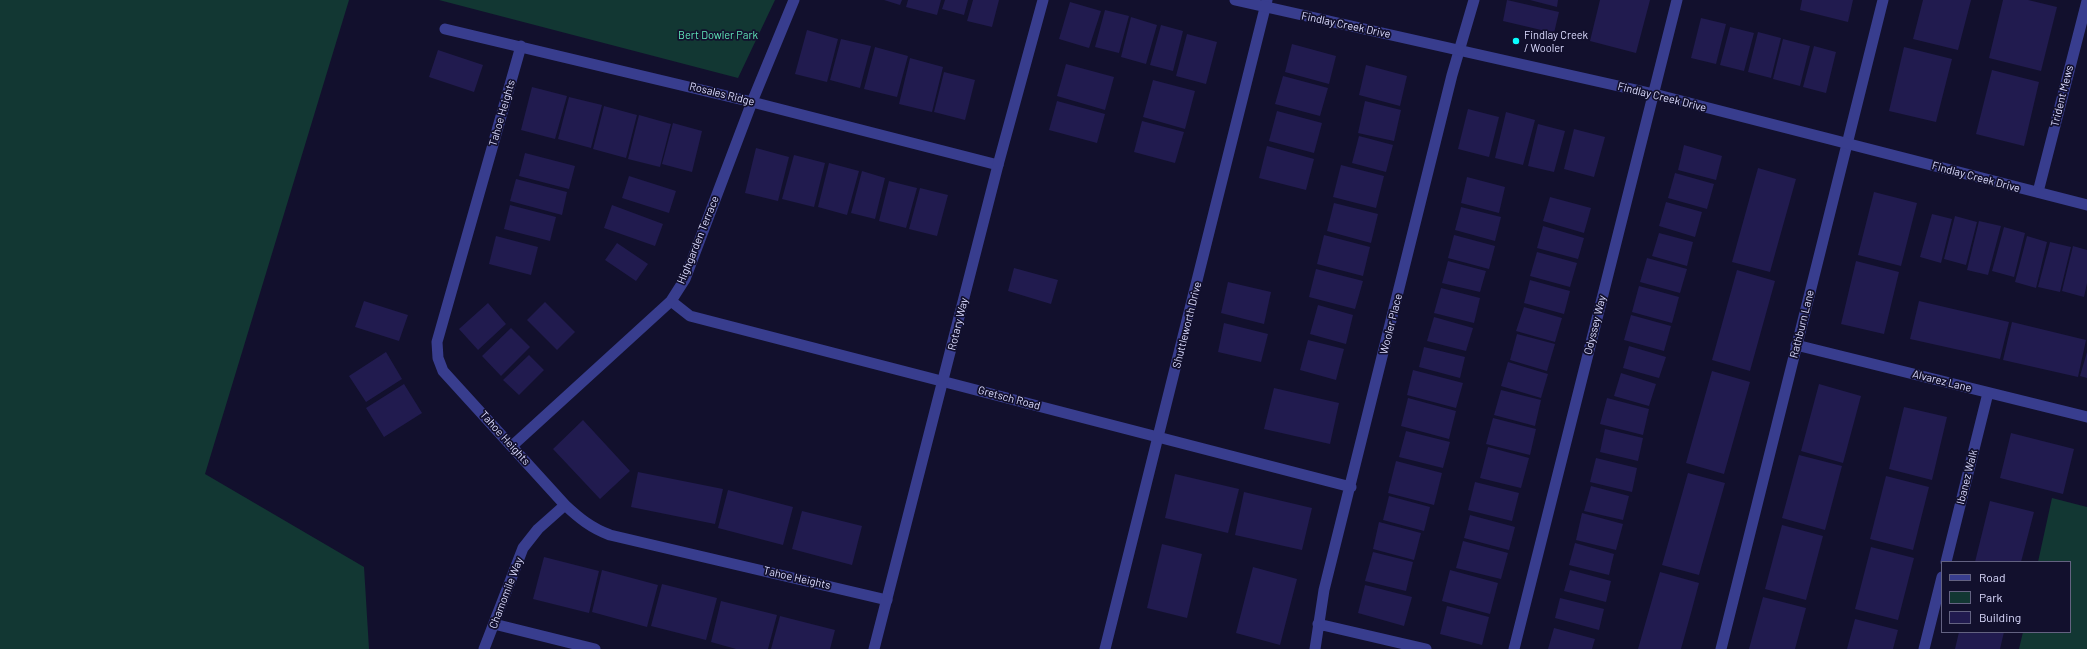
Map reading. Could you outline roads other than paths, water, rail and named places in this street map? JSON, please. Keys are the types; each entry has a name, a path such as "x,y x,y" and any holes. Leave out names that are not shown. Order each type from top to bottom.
{"street":[{"name":"Highgarden Terrace","path":"512,446 671,301 685,279 752,102 794,0"},
{"name":"Rotary Way","path":"874,649 998,165 1043,0"},
{"name":"Findlay Creek Drive","path":"1235,0 1266,4 1654,94 2087,205"},
{"name":"Wooler Place","path":"1315,649 1324,590 1460,50 1474,0"},
{"name":"Odyssey Way","path":"1514,649 1677,0"},
{"name":"Rathburn Lane","path":"1722,649 1796,345 1883,0"},
{"name":"Trident Mews","path":"2038,192 2087,0"},
{"name":"Shuttleworth Drive","path":"1105,649 1266,4"},
{"name":"Rosales Ridge","path":"445,29 752,102 998,165"},
{"name":"Tahoe Heights","path":"521,46 437,342 438,358 443,371 565,505 584,522 610,535 887,600"},
{"name":"Gretsch Road","path":"671,301 690,316 944,380 1158,438 1351,486"},
{"name":"Alvarez Lane","path":"1796,345 2087,417"},
{"name":"Ibanez Walk","path":"1946,561 1988,393"},
{"name":"Chamomile Way","path":"484,649 523,548 538,529 565,505"},
{"path":"1924,649 1941,581"},
{"path":"494,624 595,649"},
{"path":"1318,624 1426,649"}],"place":[{"name":"Findlay Creek / Wooler","path":"1516,41"}],"park label":[{"name":"Bert Dowler Park","path":"718,35"}]}
